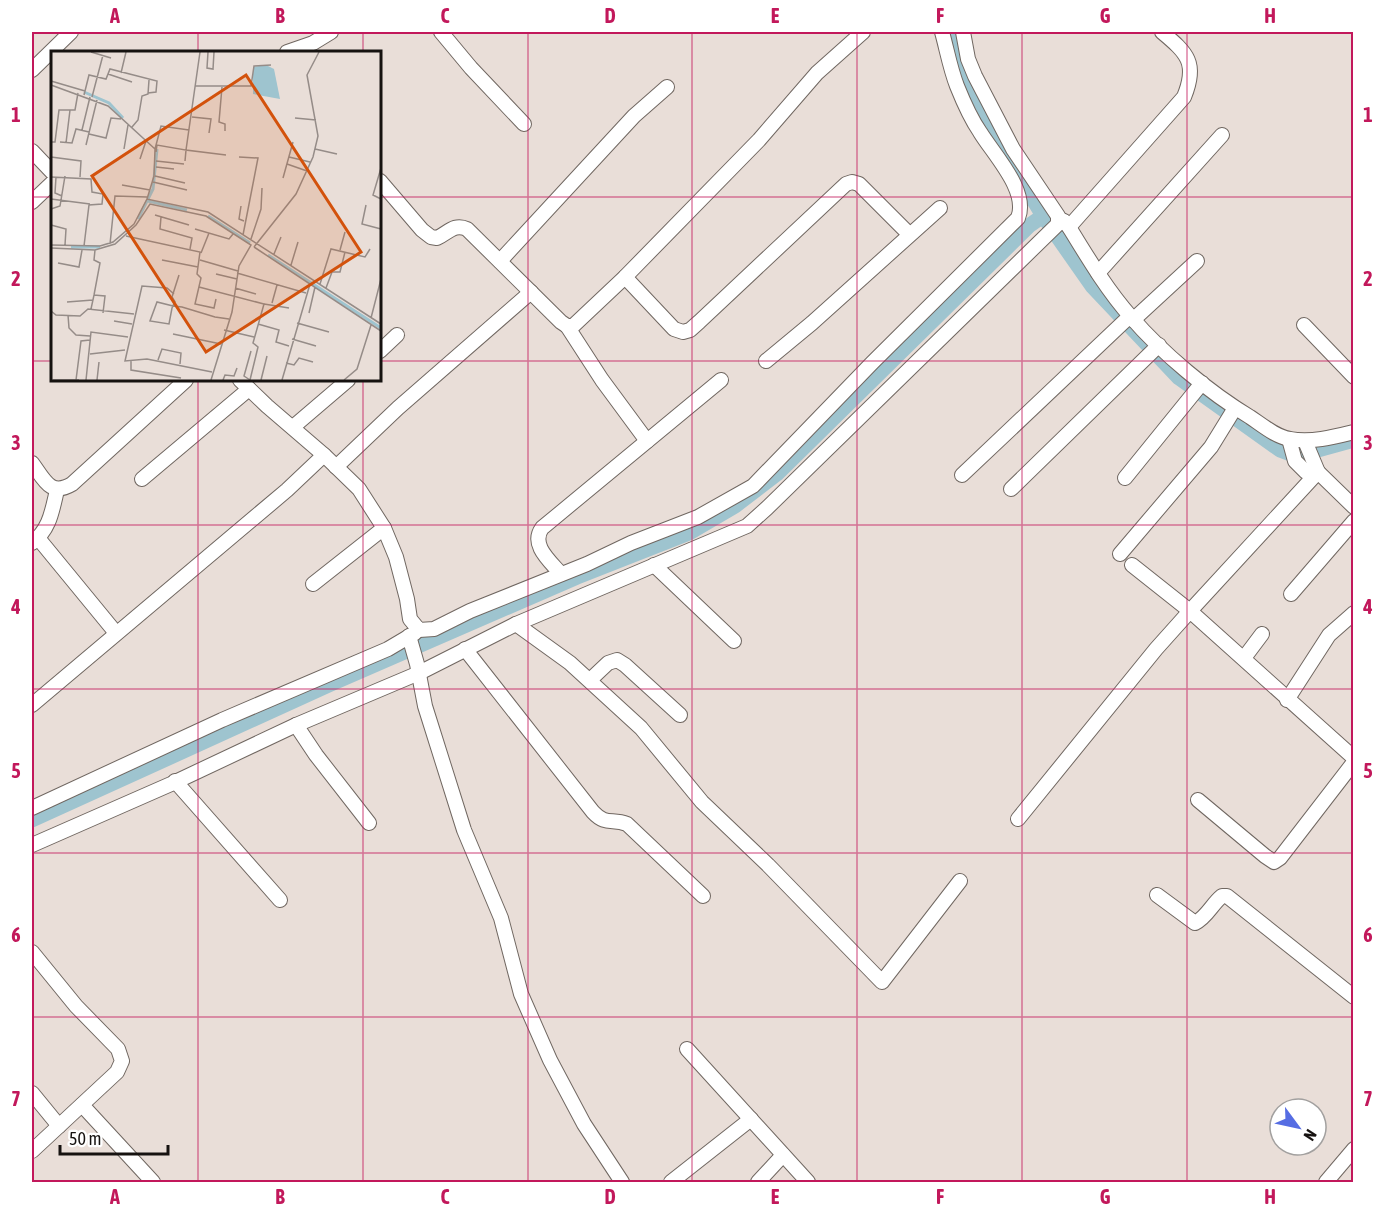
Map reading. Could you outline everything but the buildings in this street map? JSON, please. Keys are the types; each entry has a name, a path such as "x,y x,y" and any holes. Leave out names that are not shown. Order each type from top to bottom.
{"street":[{"path":"52,51 71,32"},
{"path":"290,51 313,43 331,32"},
{"path":"441,32 471,68 524,124"},
{"path":"567,326 579,322 625,277 759,140 818,74 863,32"},
{"path":"32,808 222,720 434,629 470,611 698,517 753,486 872,363 1018,219 1022,208 1018,194 1003,164 979,131 961,95 942,32"},
{"path":"963,32 968,59 975,76 1013,149 1098,273 1127,320 1154,350 1201,385 1232,414 1280,436 1305,444 1353,432"},
{"path":"32,845 516,624 747,526 1047,234 1062,223 1184,98 1188,87 1188,57 1162,32"},
{"path":"32,70 51,51"},
{"path":"500,261 634,116 668,87"},
{"path":"1098,273 1222,135"},
{"path":"32,151 51,171"},
{"path":"625,277 674,329 683,332 690,330 699,322 846,184 852,182 867,191 909,234"},
{"path":"32,202 51,184"},
{"path":"382,190 431,237 437,238 460,226 475,235 567,326 595,370 647,441"},
{"path":"766,361 812,323 940,208"},
{"path":"962,475 1127,320 1197,261"},
{"path":"336,467 398,408 531,292"},
{"path":"1304,325 1353,376"},
{"path":"381,350 397,335"},
{"path":"1011,489 1154,350"},
{"path":"561,574 541,550 537,542 537,534 721,380"},
{"path":"32,464 48,485 57,490 63,489 72,484 185,381"},
{"path":"293,428 347,381"},
{"path":"142,479 244,384 359,489 384,528 396,557 410,619 424,706 460,819 501,918 521,994 549,1060 584,1124 622,1182"},
{"path":"1125,478 1201,385"},
{"path":"1120,554 1211,447 1232,414"},
{"path":"1289,439 1295,460 1306,472 1315,468"},
{"path":"1305,444 1315,468 1353,507"},
{"path":"32,705 287,490 324,455"},
{"path":"1018,819 1156,649 1315,468"},
{"path":"57,490 45,531 35,541 116,633"},
{"path":"1291,594 1353,521"},
{"path":"314,584 384,528"},
{"path":"654,565 734,641"},
{"path":"1132,565 1244,658 1353,760 1280,858 1274,862 1198,800"},
{"path":"1287,700 1329,635 1353,613"},
{"path":"516,624 570,663 641,728 702,802 768,865 882,982 960,881"},
{"path":"1244,658 1262,634"},
{"path":"465,649 593,812 606,822 620,821 627,824 703,896"},
{"path":"590,680 608,663 617,660 680,715"},
{"path":"296,725 316,755 369,823"},
{"path":"175,781 280,900"},
{"path":"1157,895 1195,923 1201,920 1218,899 1227,896 1353,997"},
{"path":"32,951 76,1006 118,1049 122,1061 117,1072 32,1151"},
{"path":"687,1049 808,1182"},
{"path":"32,1093 59,1126"},
{"path":"82,1105 153,1182"},
{"path":"671,1182 751,1119"},
{"path":"1326,1182 1353,1149"},
{"path":"758,1182 783,1155"}],"waterway":[{"path":"953,32 962,66 1012,164 1043,216 1092,286 1179,378 1280,450 1296,456 1354,440"},
{"path":"32,820 331,684 577,577 689,533 735,506 778,473 1030,225 1043,216"}]}
